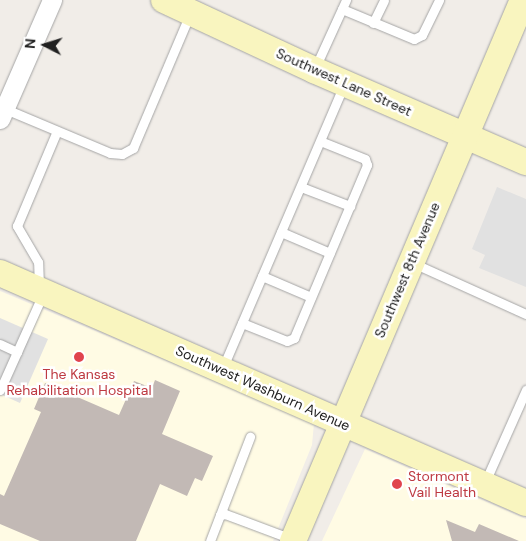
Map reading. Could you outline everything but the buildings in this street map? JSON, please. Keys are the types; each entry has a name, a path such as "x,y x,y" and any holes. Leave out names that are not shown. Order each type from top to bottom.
{"main road":[{"name":"Southwest 8th Avenue","path":"293,540 341,423 523,0"},
{"name":"Southwest Lane Street","path":"177,4 314,70 526,162"},
{"name":"Southwest Washburn Avenue","path":"0,273 526,503"}],"street":[{"path":"2,111 52,0"}],"lane":[{"path":"373,23 384,0"},
{"path":"314,70 344,4 373,23 408,38 418,38 439,0"},
{"path":"2,111 110,153 122,154 134,148 177,4"},
{"path":"222,370 345,84"},
{"path":"0,390 41,291 38,262 17,226 57,131"},
{"path":"242,322 291,340 330,253 367,162 320,141"},
{"path":"301,186 350,206"},
{"path":"281,232 330,253"},
{"path":"410,262 526,314"},
{"path":"262,276 311,297"},
{"path":"0,344 17,352"},
{"path":"484,485 526,390"},
{"path":"210,541 250,437"},
{"path":"220,515 293,540"}],"shaded area":[{"path":"497,187 526,199 526,287 479,268 485,255 472,249"},
{"name":"The Kansas Rehabilitation Hospital","path":"0,291 314,423 312,445 273,541 0,541"},
{"path":"0,318 48,339 20,403 0,394"},
{"name":"Stormont Vail Health","path":"365,449 526,519 526,541 322,541"}],"place":[{"name":"The Kansas Rehabilitation Hospital","path":"79,357"},
{"name":"Stormont Vail Health","path":"397,484"}]}
